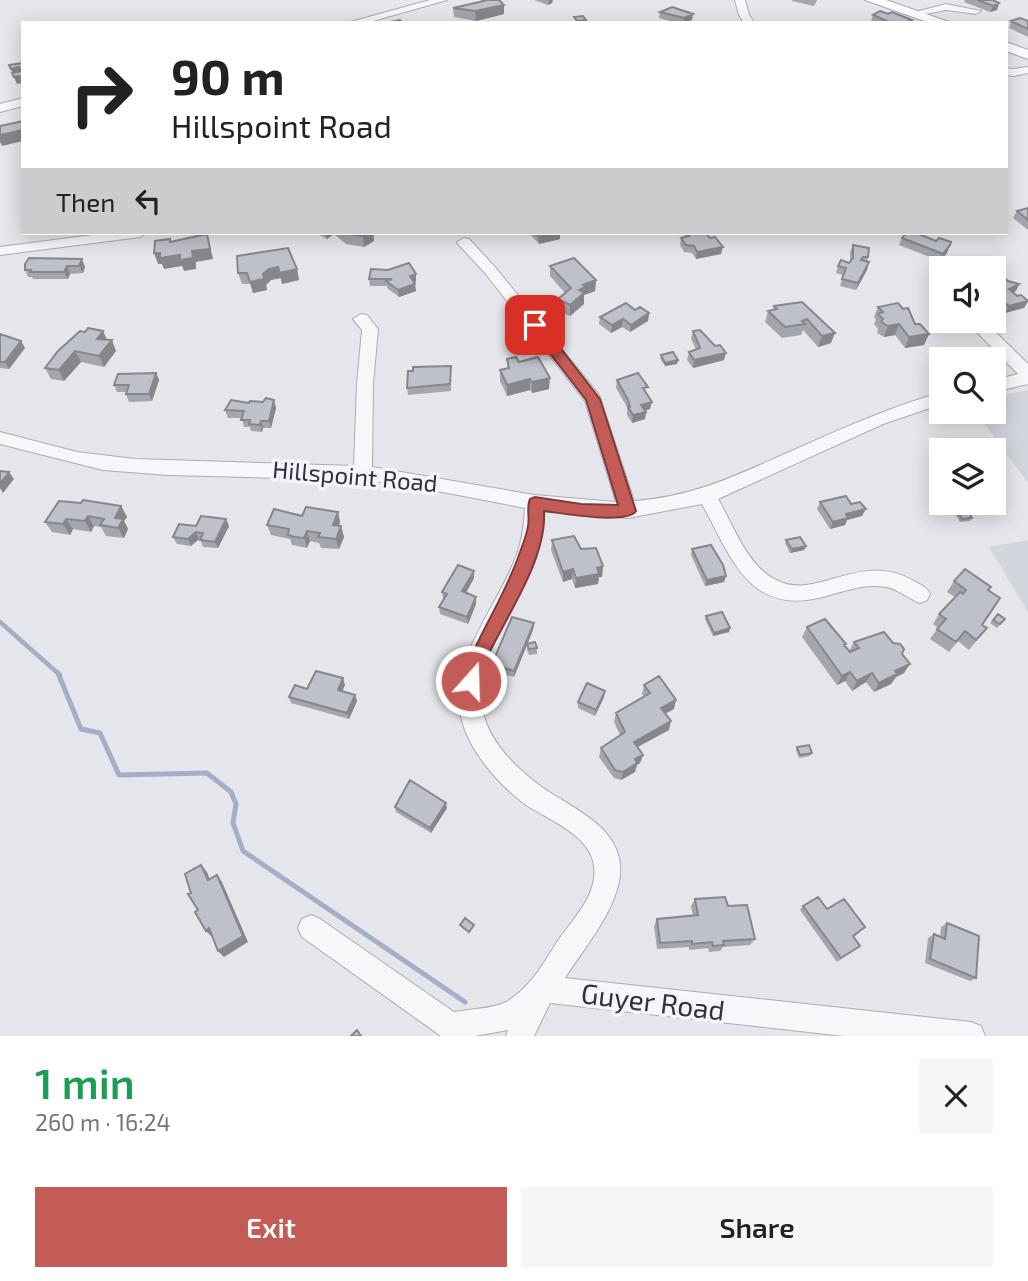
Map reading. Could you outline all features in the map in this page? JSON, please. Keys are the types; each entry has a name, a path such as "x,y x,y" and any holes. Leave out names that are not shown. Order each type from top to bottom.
{"main road":[{"path":"872,0 939,21"},
{"path":"1008,47 1028,55"}],"street":[{"path":"358,21 407,4 442,0"},
{"path":"740,0 748,21"},
{"path":"916,13 946,6 976,11"},
{"path":"1008,72 1028,70"},
{"path":"0,108 21,103"},
{"path":"0,251 124,235"},
{"path":"464,242 490,270 593,399 628,511"},
{"path":"361,319 370,329 365,457 362,473"},
{"path":"986,333 1028,376 1006,382"},
{"name":"Hillspoint Road","path":"0,438 76,458 131,466 362,473 418,480 581,510 628,511 681,504 707,496 877,421 929,403"},
{"path":"707,496 751,573 767,586 793,596 863,579 892,579 920,594"},
{"path":"520,1036 543,989 602,895 607,877 600,846 588,831 573,818 527,791 499,763 471,716 471,681 480,652 512,593 534,537 537,524 535,503"},
{"path":"311,928 451,1026 510,1016 543,989"},
{"name":"Guyer Road","path":"543,989 971,1036"}],"shaded area":[{"path":"1028,390 1028,483 1006,453 1006,438 995,438 985,424 1006,424 1006,395"},
{"path":"1028,540 1028,612 989,547"}],"building":[{"path":"499,0 504,5 475,11 453,8"},
{"path":"978,0 993,0 999,3 993,6"},
{"path":"672,7 693,14 684,18 660,12"},
{"path":"880,11 888,14 892,12 912,20 886,21 873,15"},
{"path":"583,16 586,20 577,21 574,17"},
{"path":"1020,18 1028,21 1028,29 1011,21"},
{"path":"21,63 21,71 19,67 11,69 9,65"},
{"path":"21,71 21,78 14,77 12,73"},
{"path":"21,121 21,130 0,135 0,126"},
{"path":"1028,208 1028,220 1017,211"},
{"path":"207,235 210,249 192,251 193,258 180,260 180,255 160,258 160,253 154,253 155,241 170,239 170,242"},
{"path":"904,235 921,235 936,241 939,238 951,242 943,254 902,238"},
{"path":"715,237 723,247 697,252 694,246 686,245 681,238"},
{"path":"853,245 869,248 868,257 861,260 869,262 858,283 842,279 846,268 838,266 841,260 849,263 853,258"},
{"path":"288,248 297,269 280,273 278,267 269,269 263,274 264,279 250,282 247,273 238,273 237,256"},
{"path":"29,258 82,259 79,266 67,266 64,272 30,272 31,270 25,270"},
{"path":"574,258 596,280 583,285 585,287 579,290 584,293 570,305 558,299 571,288 550,266"},
{"path":"409,263 416,274 410,276 415,284 398,290 386,281 392,279 369,279 371,269 388,270"},
{"path":"1006,279 1019,284 1009,289 1028,301 1009,306 1006,304"},
{"path":"802,302 835,333 822,336 807,319 802,321 805,324 785,327 768,311 777,309 774,306"},
{"path":"626,303 635,310 640,307 649,313 631,325 623,319 612,325 600,317"},
{"path":"898,303 903,309 908,308 915,324 920,324 929,334 909,337 899,324 888,326 881,322 883,319 878,314 883,312 878,307"},
{"path":"88,328 103,331 97,339 112,340 99,356 75,351 59,370 45,368 58,351 80,331 85,332"},
{"path":"700,330 726,353 694,360 689,352 700,348 693,331"},
{"path":"0,334 21,341 5,362 0,362"},
{"path":"673,352 678,360 665,363 661,355"},
{"path":"516,357 519,362 538,357 550,378 532,382 530,379 507,385 500,370 509,368 507,359"},
{"path":"451,366 450,384 407,388 408,371 413,371 413,367"},
{"path":"156,373 149,394 126,394 129,385 114,385 118,374"},
{"path":"638,373 648,387 643,388 652,402 641,405 646,412 633,415 617,380"},
{"path":"266,398 274,400 269,421 261,421 260,425 249,424 250,420 241,420 244,411 225,410 231,400 249,403 263,402"},
{"path":"0,471 9,472 0,484"},
{"path":"846,496 851,504 860,502 866,509 846,514 848,518 833,522 820,502"},
{"path":"83,500 121,506 115,518 123,519 118,528 100,525 104,519 88,516 85,521 66,519 63,524 45,522 59,501 81,503"},
{"path":"306,507 338,512 333,525 341,526 336,539 318,537 320,533 307,531 304,538 295,537 288,535 289,529 267,525 274,509 302,516"},
{"path":"960,515 970,515 972,518 962,519"},
{"path":"201,516 226,519 215,542 200,540 203,533 196,532 188,539 173,537 179,524 196,526"},
{"path":"574,536 581,549 596,548 603,566 597,568 599,574 576,578 573,569 563,572 552,540"},
{"path":"800,537 806,546 792,549 786,540"},
{"path":"711,545 726,576 707,580 692,549"},
{"path":"458,565 474,571 462,591 476,597 467,617 439,607 447,594 442,592"},
{"path":"965,569 991,587 988,590 1000,598 982,625 987,628 976,640 965,631 956,642 937,629 946,619 939,614 960,592 963,594 966,590 954,581"},
{"path":"722,612 730,628 714,633 706,616"},
{"path":"998,614 1005,619 1000,624 993,620"},
{"path":"512,617 534,623 514,671 492,664"},
{"path":"825,619 850,652 859,648 854,642 884,632 893,643 900,644 904,649 902,654 910,664 879,683 872,673 857,681 850,672 842,676 807,627"},
{"path":"535,642 537,648 529,649 527,644"},
{"path":"316,671 343,678 338,690 355,695 347,713 289,697 295,685 307,689"},
{"path":"659,676 676,700 661,708 671,721 634,742 643,755 635,759 637,763 623,772 615,770 601,748 625,732 616,713 650,693 644,685"},
{"path":"587,683 605,691 596,710 578,702"},
{"path":"809,745 812,753 800,755 797,747"},
{"path":"410,780 446,803 430,828 395,807"},
{"path":"201,865 208,880 217,875 243,936 218,951 209,928 206,931 188,894 191,893 185,874"},
{"path":"725,897 728,906 747,905 755,939 723,941 724,945 713,946 712,942 660,943 657,919 698,915 695,899"},
{"path":"818,897 827,909 844,899 865,927 853,936 860,946 841,958 803,906"},
{"path":"465,918 474,925 469,932 460,925"},
{"path":"947,923 979,936 976,978 930,959 934,934 945,939"}],"waterway":[{"path":"0,622 58,673"},
{"path":"58,673 81,729 100,733 119,775 207,773 231,792 236,804 233,823 243,851 465,1002"}],"route":[{"path":"471,681 480,652 512,593 534,537 537,524 535,503 581,510 628,511 609,443 593,399 535,325"}]}
